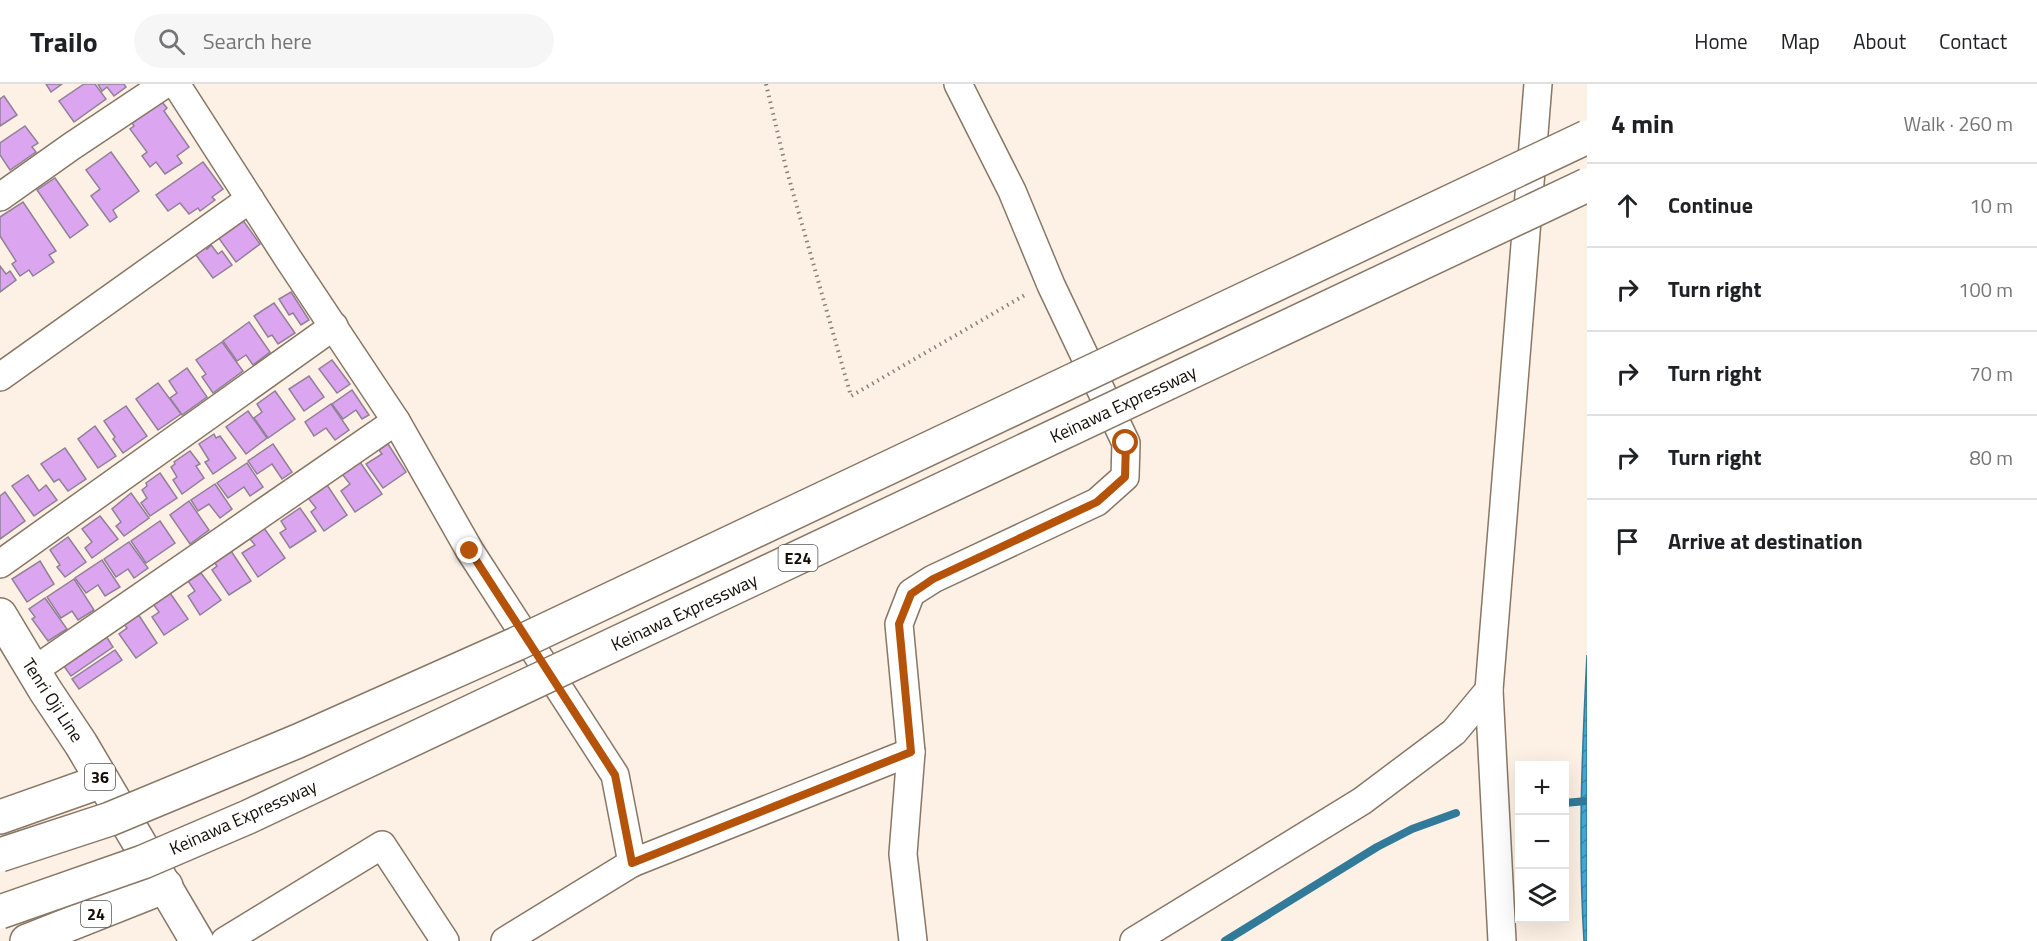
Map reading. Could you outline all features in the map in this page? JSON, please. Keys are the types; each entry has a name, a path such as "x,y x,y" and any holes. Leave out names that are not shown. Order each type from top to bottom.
{"main road":[{"name":"E24","path":"0,855 110,819 298,741 516,644 1587,137"},
{"name":"Keinawa Expressway","path":"0,912 143,862 248,817 1587,185"},
{"name":"Tenri Oji Line","path":"1,617 81,744 197,941"},
{"path":"0,817 102,781"},
{"name":"24","path":"27,941 166,886"}],"street":[{"path":"0,197 165,84"},
{"path":"176,84 396,421 470,551 615,775 632,863"},
{"path":"913,941 903,854 911,752 899,624 911,594 933,579 1097,502 1125,477 1126,443 1051,285 1012,191 958,84"},
{"path":"1502,941 1490,690 1538,84"},
{"path":"0,377 250,199"},
{"path":"0,564 334,326"},
{"path":"33,671 396,421"},
{"path":"1134,941 1362,801 1454,732 1490,690"},
{"path":"505,941 632,863 911,752"},
{"path":"225,941 382,845 445,941"}],"path":[{"path":"766,84 786,168 851,396 1035,290 1051,285"}],"water":[{"path":"1587,655 1587,941 1584,941 1581,834"}],"building":[{"path":"46,84 62,84 51,92"},
{"path":"84,84 95,84 106,99 74,122 59,101"},
{"path":"98,84 124,84 126,87 114,96 107,87 102,91"},
{"path":"4,96 17,115 0,126 0,99"},
{"path":"162,102 167,108 164,111 189,147 177,156 182,163 165,174 156,162 150,167 142,156 147,152 130,129 134,126 132,123"},
{"path":"25,126 38,143 32,147 36,152 10,170 0,155 0,143"},
{"path":"111,152 139,191 113,210 117,217 110,222 91,196 100,189 86,170"},
{"path":"203,162 223,189 212,197 215,200 200,211 198,208 189,214 180,203 168,211 156,195"},
{"path":"55,178 88,225 70,238 37,190"},
{"path":"23,202 56,251 49,255 54,262 33,276 29,270 20,276 12,264 16,261 0,236 0,217"},
{"path":"242,219 260,244 236,262 218,237"},
{"path":"200,240 207,249 211,245 218,254 222,251 232,265 213,278 190,247"},
{"path":"0,266 6,274 10,271 16,280 0,292"},
{"path":"291,292 309,320 301,325 293,313 289,315 279,299"},
{"path":"274,303 295,333 278,344 272,335 268,337 254,316"},
{"path":"249,322 270,352 253,365 246,355 237,361 223,341"},
{"path":"222,342 243,371 213,393 202,377 206,374 196,360"},
{"path":"332,360 350,384 337,393 319,369"},
{"path":"187,368 207,397 182,415 170,398 177,393 169,381"},
{"path":"309,376 324,397 304,411 289,389"},
{"path":"158,383 181,414 158,430 136,399"},
{"path":"352,390 369,415 362,419 356,410 343,419 332,404"},
{"path":"275,391 295,419 268,438 254,418 262,412 257,404"},
{"path":"331,404 349,430 335,440 326,428 314,436 305,422"},
{"path":"126,406 147,436 123,453 104,421"},
{"path":"248,411 267,438 246,454 226,427"},
{"path":"95,426 116,456 98,468 78,439"},
{"path":"214,434 216,438 220,436 236,458 213,474 205,462 209,460 199,444"},
{"path":"273,444 292,472 282,479 272,464 257,474 248,461"},
{"path":"388,444 406,472 383,488 366,464 382,454 379,450"},
{"path":"65,448 86,479 68,491 59,479 54,482 41,464"},
{"path":"190,451 200,464 196,466 204,478 182,494 173,480 177,477 171,467 175,464 174,462"},
{"path":"360,462 382,494 355,512 341,491 350,484 342,474"},
{"path":"247,463 263,487 250,496 244,487 228,498 217,483"},
{"path":"160,473 177,498 150,516 141,503 147,498 142,490 147,486 146,483"},
{"path":"28,475 39,491 46,485 57,500 34,516 12,486"},
{"path":"215,484 232,509 220,518 209,504 198,511 191,500"},
{"path":"327,485 347,515 324,531 311,512 316,508 308,498"},
{"path":"5,492 25,521 0,539 0,496"},
{"path":"131,493 149,518 124,536 116,526 121,522 112,509"},
{"path":"189,501 209,530 190,544 170,515"},
{"path":"300,508 316,531 290,548 280,533 286,529 281,521"},
{"path":"100,516 118,539 92,558 85,548 92,542 82,529"},
{"path":"160,521 175,543 146,563 131,541"},
{"path":"264,528 285,558 258,577 242,553 255,545 249,538"},
{"path":"68,537 86,562 65,577 57,567 60,565 50,550"},
{"path":"129,542 148,568 134,578 128,569 116,577 104,559"},
{"path":"231,551 251,581 229,595 212,570 217,566 214,562"},
{"path":"102,560 120,587 105,596 98,585 86,593 75,578"},
{"path":"40,561 54,584 27,602 12,579"},
{"path":"201,573 221,600 200,615 188,596 195,591 188,581"},
{"path":"74,579 94,610 78,620 72,611 61,618 47,597"},
{"path":"170,593 188,619 164,635 152,617 159,612 153,604"},
{"path":"45,598 67,629 48,641 32,619 35,617 29,609"},
{"path":"138,614 157,643 136,658 119,634 127,628 124,624"},
{"path":"106,636 113,647 71,676 63,665"},
{"path":"115,650 122,660 79,689 72,679"}],"waterway":[{"path":"1569,803 1587,801"},
{"path":"1225,941 1377,847 1412,829 1456,813"}],"route":[{"path":"470,551 615,775 632,863 911,752 899,624 911,594 933,579 1097,502 1125,477 1126,443"}]}
